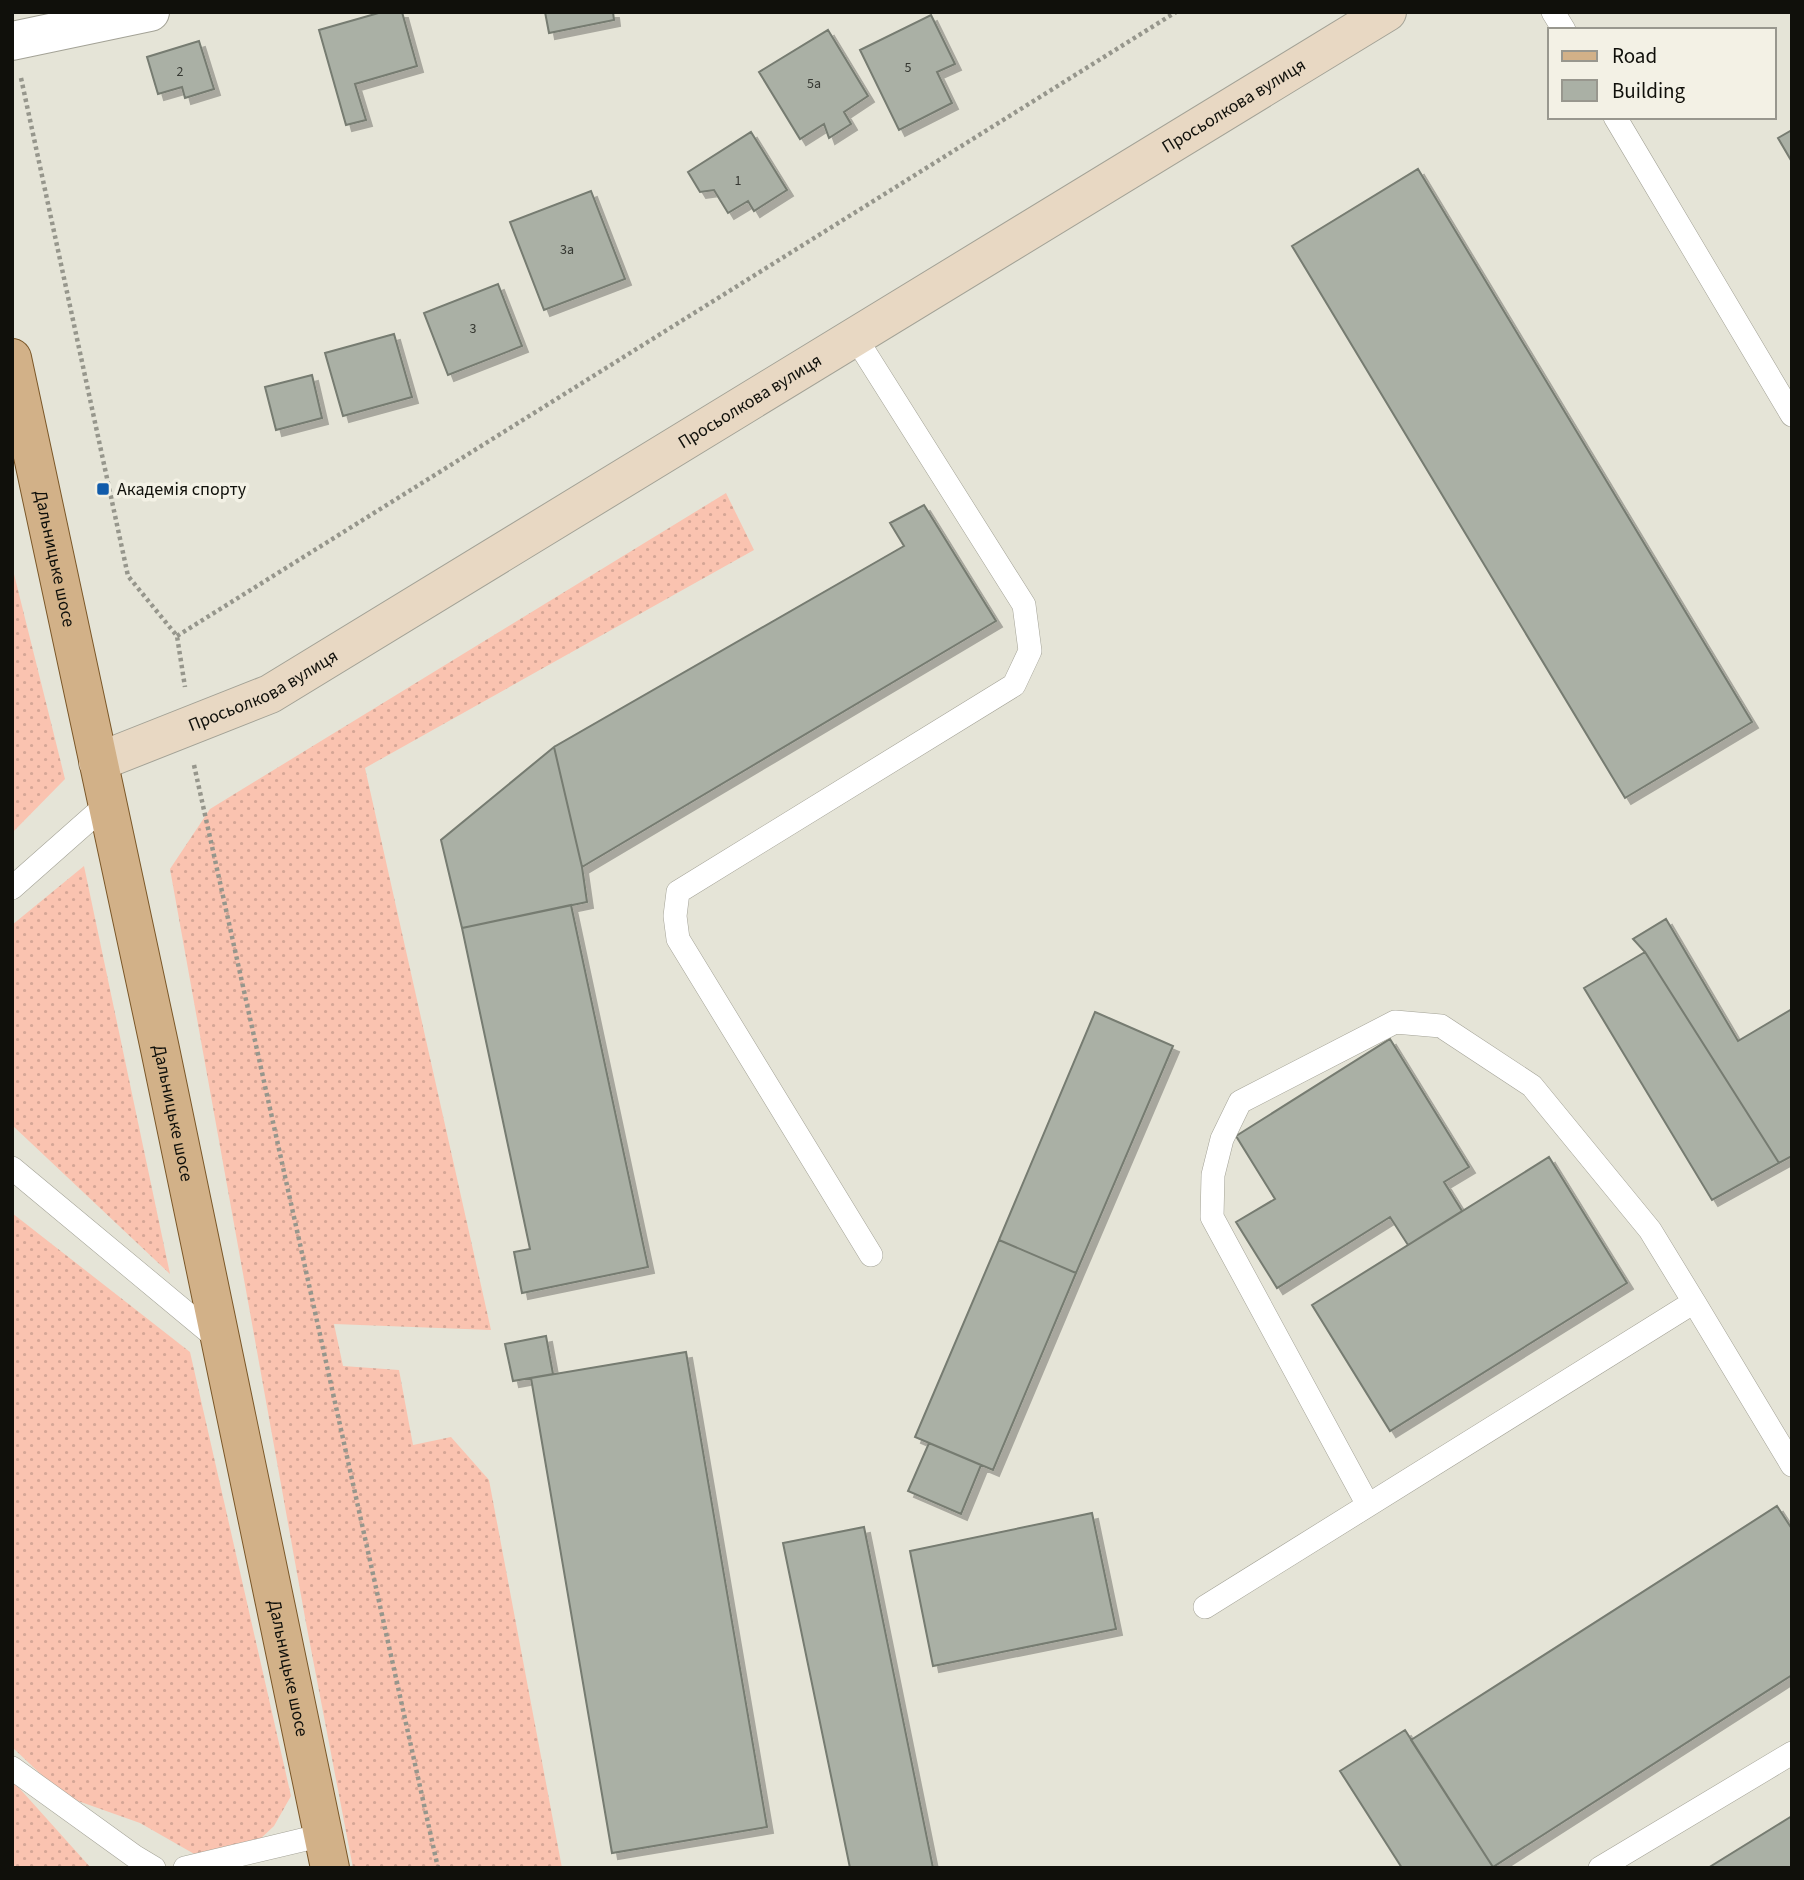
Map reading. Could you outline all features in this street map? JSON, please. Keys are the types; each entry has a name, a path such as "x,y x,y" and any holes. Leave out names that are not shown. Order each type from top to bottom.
{"main road":[{"name":"Дальницьке шосе","path":"12,358 327,1851"}],"street":[{"path":"13,41 150,12"},
{"name":"Просьолкова вулиця","path":"98,762 270,694 1387,12"}],"lane":[{"path":"1553,12 1563,28"},
{"path":"1616,119 1792,415"},
{"path":"855,337 1024,605 1030,651 1014,685 678,892 675,916 678,939 871,1255"},
{"path":"12,888 107,804"},
{"path":"1368,1505 1212,1217 1213,1175 1222,1139 1240,1102 1395,1022 1441,1026 1532,1086 1650,1230 1792,1465"},
{"path":"12,1168 220,1341"},
{"path":"1205,1607 1694,1302"},
{"path":"1600,1868 1792,1753"},
{"path":"12,1768 154,1868"},
{"path":"185,1868 327,1851"}],"path":[{"path":"177,636 1176,12"},
{"path":"13,41 128,576 177,636 185,682"},
{"path":"186,727 438,1868"}],"shaded area":[{"path":"726,493 754,550 365,768 491,1330 334,1324 343,1366 399,1370 413,1445 451,1437 489,1480 562,1868 353,1868 170,869 210,809"},
{"path":"12,566 65,779 12,833"},
{"path":"84,866 170,1274 12,1125 12,925"},
{"path":"12,1213 190,1352 291,1796 274,1826 241,1857 210,1863 140,1823 64,1796 12,1747"},
{"path":"12,1780 91,1868 12,1868"}],"building":[{"path":"382,12 402,12 417,66 355,84 366,120 346,125 319,30"},
{"path":"545,12 613,12 614,20 549,33"},
{"path":"931,15 955,64 937,72 952,103 899,130 860,50"},
{"path":"828,30 868,96 844,112 851,124 829,138 824,124 800,139 759,72"},
{"path":"199,41 214,89 185,98 182,87 158,94 147,57"},
{"path":"1792,130 1792,162 1778,138"},
{"path":"751,132 787,190 754,211 748,201 728,213 714,190 700,192 688,172"},
{"path":"1418,169 1752,722 1625,798 1292,246"},
{"path":"591,191 625,279 544,310 510,222"},
{"path":"498,284 522,346 448,375 424,313"},
{"path":"394,334 412,397 343,416 325,353"},
{"path":"312,375 322,418 276,430 265,387"},
{"path":"924,505 996,621 582,867 554,747 904,546 890,523"},
{"path":"554,747 582,867 587,902 462,928 441,840"},
{"path":"571,905 648,1267 522,1293 514,1252 530,1249 462,928"},
{"path":"1666,919 1738,1041 1792,1009 1792,1156 1779,1163 1645,952 1633,939"},
{"path":"1645,952 1779,1163 1712,1200 1584,988"},
{"path":"1095,1012 1173,1046 1076,1273 999,1240"},
{"path":"1390,1039 1469,1167 1444,1182 1462,1211 1408,1245 1390,1217 1277,1288 1236,1222 1275,1199 1236,1136"},
{"path":"1549,1157 1627,1283 1390,1431 1312,1305"},
{"path":"999,1240 1076,1273 993,1470 915,1437"},
{"path":"546,1336 553,1374 513,1381 505,1344"},
{"path":"686,1352 767,1827 612,1853 531,1378"},
{"path":"929,1443 981,1465 961,1514 908,1491"},
{"path":"1777,1506 1792,1529 1792,1675 1493,1867 1411,1740"},
{"path":"1092,1513 1116,1629 933,1666 910,1551"},
{"path":"864,1527 933,1868 850,1868 783,1543"},
{"path":"1405,1730 1492,1868 1402,1868 1340,1771"},
{"path":"1792,1816 1792,1868 1708,1868"}],"place":[{"name":"Академія спорту","path":"103,489"}]}
